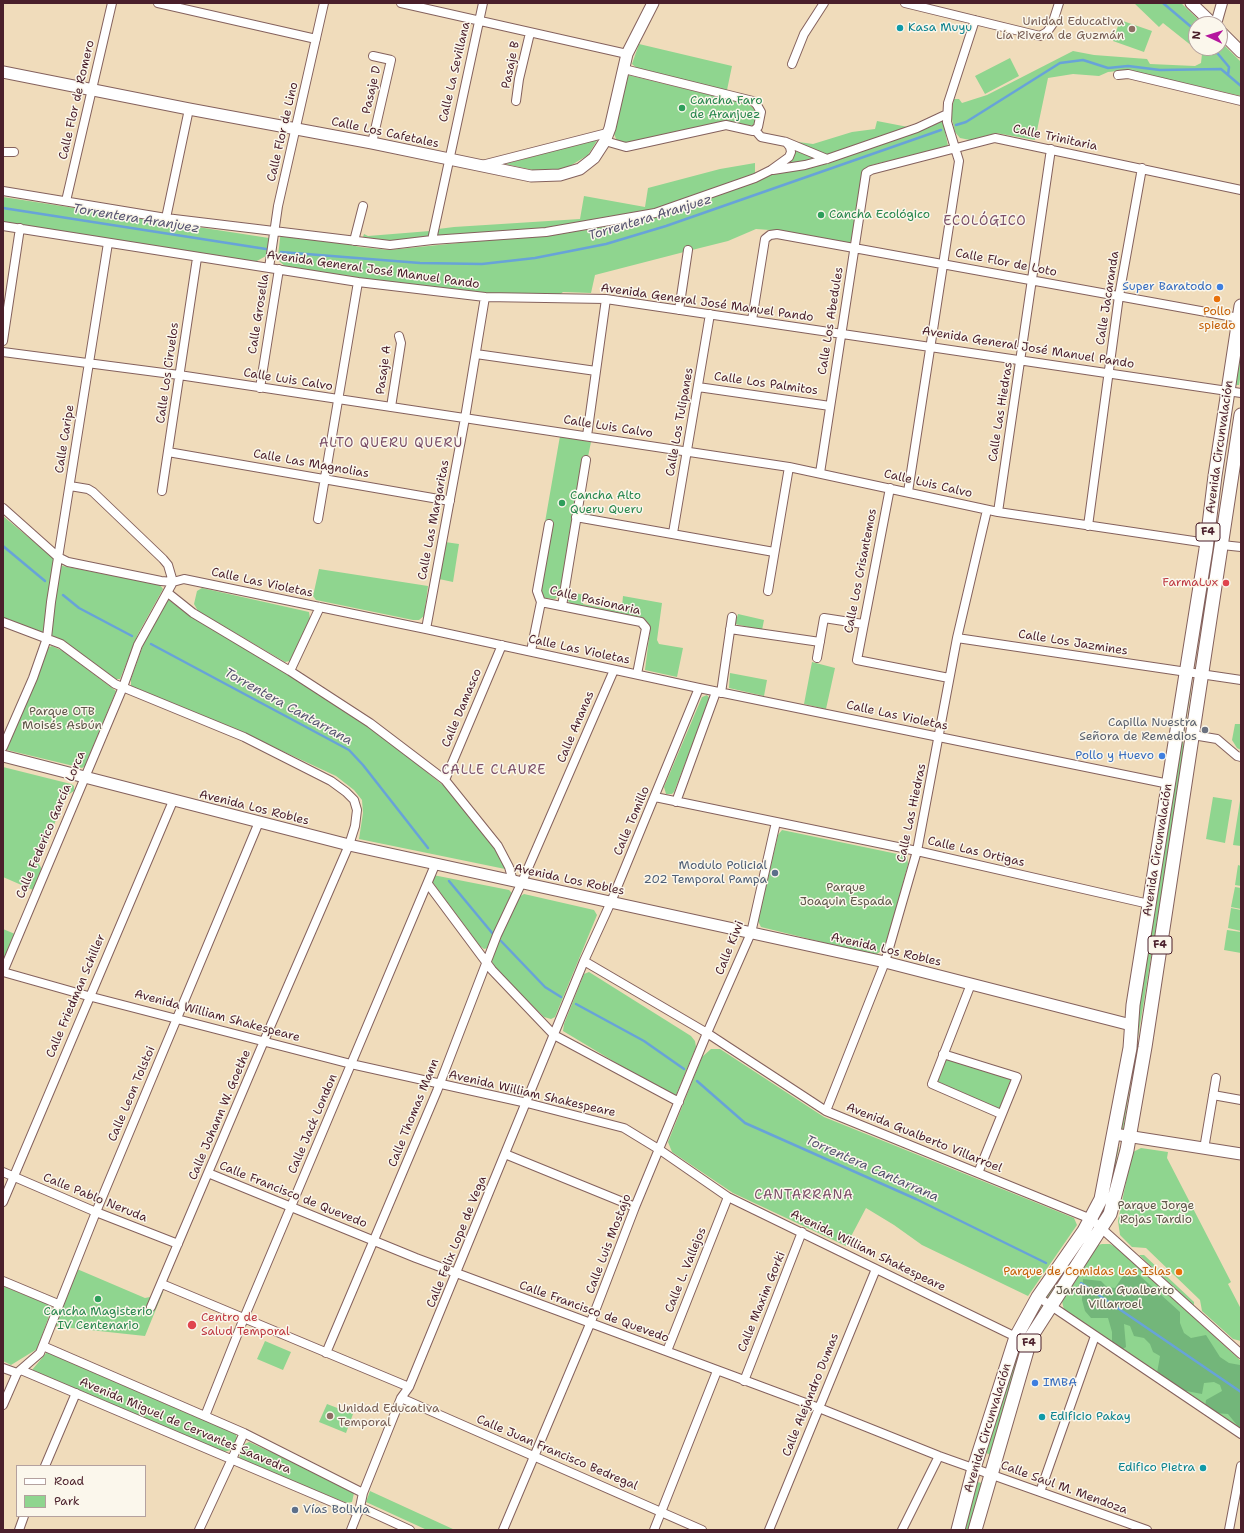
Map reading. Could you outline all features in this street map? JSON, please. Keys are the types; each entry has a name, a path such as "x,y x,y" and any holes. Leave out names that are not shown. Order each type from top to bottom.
{"highway":[{"name":"Avenida Circunvalación","path":"958,1530 974,1468 1016,1337 1038,1297 1091,1219 1102,1199 1130,1048 1131,1025 1207,543 1240,312"},
{"name":"Avenida Circunvalación","path":"975,1530 1031,1337 1050,1305 1102,1228 1112,1208 1129,1137 1145,1047 1149,1011 1193,735 1241,415"}],"main road":[{"name":"Calle Los Cafetales","path":"3,72 92,88 189,109 297,128 530,176 560,175 580,170 594,158 606,137 628,54 652,3"},
{"path":"1191,3 1205,16"},
{"path":"1228,39 1241,52"},
{"name":"Avenida Los Robles","path":"3,756 349,846 885,962 1131,1025"},
{"path":"1114,1134 1241,1154"}],"street":[{"name":"Calle Flor de Romero","path":"66,202 112,3"},
{"path":"158,3 316,39"},
{"name":"Calle Flor de Lino","path":"269,268 278,206 297,128 324,3"},
{"path":"400,3 628,54"},
{"name":"Calle La Sevillana","path":"432,240 448,159 483,3"},
{"path":"792,64 804,34 824,3"},
{"path":"905,3 1040,36 1047,32 1052,25 1059,3"},
{"path":"1218,16 1222,3"},
{"path":"908,492 959,161 947,122 948,103 974,20"},
{"name":"Pasaje B","path":"516,101 519,79 530,33"},
{"name":"Pasaje D","path":"372,143 391,60 373,56"},
{"path":"624,69 753,101 761,112 760,122 755,130"},
{"path":"1118,75 1128,74 1241,101"},
{"path":"166,218 189,109"},
{"path":"771,170 805,165 827,159 917,128 947,114"},
{"path":"479,166 606,137 626,147 726,125 755,130 761,137 786,142 827,159"},
{"name":"Calle Trinitaria","path":"866,173 871,170 995,138 1241,190"},
{"path":"3,191 166,218 390,245 432,240 546,232 655,213 755,178 771,170 789,157 791,152 790,146 786,142"},
{"name":"Calle Las Hiedras","path":"998,512 1051,149"},
{"path":"3,152 14,152"},
{"name":"Calle Jacaranda","path":"1088,526 1119,296 1142,168"},
{"name":"Calle Los Abedules","path":"820,473 866,173"},
{"path":"354,241 363,206"},
{"name":"Avenida General José Manuel Pando","path":"3,226 197,258 279,269 358,282 485,297 606,299 1021,359 1241,393"},
{"path":"3,340 20,228"},
{"name":"Calle Flor de Loto","path":"752,320 763,245 768,236 777,234 944,263 1119,296 1240,312"},
{"name":"Calle Caripe","path":"3,747 33,678 48,638 58,556 108,243"},
{"path":"679,310 688,250"},
{"name":"Calle Los Ciruelos","path":"162,491 197,258"},
{"name":"Calle Grosella","path":"260,388 279,269"},
{"path":"318,519 358,282"},
{"name":"Calle Las Margaritas","path":"426,629 465,418 485,297"},
{"path":"587,436 606,299"},
{"name":"Calle Los Tulipanes","path":"673,533 710,314"},
{"name":"Pasaje A","path":"391,407 401,344 399,336"},
{"name":"Calle Luis Calvo","path":"3,352 179,375 789,467 987,510 1207,543"},
{"path":"476,354 596,371"},
{"name":"Calle Los Palmitos","path":"698,386 830,406"},
{"name":"Calle Las Magnolias","path":"168,452 325,478 450,501"},
{"path":"562,606 586,460"},
{"path":"768,590 789,467"},
{"path":"70,486 88,489 93,492 163,559 168,565 173,582"},
{"name":"Calle Los Crisantemos","path":"890,488 857,660 949,678"},
{"name":"Calle Las Violetas","path":"3,508 58,556 68,562 161,581 173,582 184,579 531,651 718,692 1169,784"},
{"name":"Calle Las Hiedras","path":"826,1111 885,962 917,851 940,737 957,638 987,510"},
{"path":"576,516 774,552"},
{"path":"541,602 537,591 549,524"},
{"path":"1222,545 1241,547"},
{"name":"Calle Federico García Lorca","path":"3,972 123,687 138,645 173,582"},
{"path":"168,593 193,613 290,671 370,723 445,780 498,846 518,882"},
{"name":"Calle Pasionaria","path":"531,651 541,602 641,622 646,628 637,674"},
{"path":"290,671 320,607"},
{"path":"676,802 718,692 732,617"},
{"path":"817,658 824,618 863,624"},
{"name":"Calle Johann W. Goethe","path":"3,622 61,644 115,684 244,737 331,781 354,800 357,810 355,826 349,846 151,1307"},
{"path":"730,629 820,642"},
{"name":"Calle Los Jazmines","path":"957,638 1241,680"},
{"name":"Calle Damasco","path":"445,780 502,645"},
{"name":"Calle Ananas","path":"518,882 614,670"},
{"name":"Calle Tomillo","path":"584,961 611,902 699,688"},
{"path":"1193,735 1217,739 1237,756 1241,757"},
{"name":"Calle Las Ortigas","path":"655,797 917,851 1150,904"},
{"name":"Calle Friedman Schiller","path":"3,1202 88,996 173,801"},
{"name":"Calle Leon Tolstoi","path":"3,1405 19,1372 40,1353 58,1304 259,822"},
{"name":"Calle Kiwi","path":"707,1033 751,933 776,822"},
{"name":"Calle Jack London","path":"206,1416 244,1318 435,865"},
{"name":"Calle Thomas Mann","path":"326,1353 439,1085 518,882"},
{"path":"428,884 486,962 554,1035 679,1102"},
{"name":"Avenida Gualberto Villarroel","path":"584,961 707,1033 826,1111 1091,1219 1241,1354"},
{"name":"Calle Felix Lope de Vega","path":"351,1530 359,1510 363,1493 401,1398 410,1387 584,961"},
{"name":"Avenida William Shakespeare","path":"3,972 88,996 351,1064 439,1085 527,1103 624,1128 660,1150 728,1197 1016,1337"},
{"path":"971,984 932,1084 1001,1114"},
{"name":"Calle Luis Mostajo","path":"503,1530 590,1324 707,1033"},
{"path":"943,1054 1017,1077 978,1173"},
{"path":"1204,1149 1216,1078"},
{"path":"1213,1095 1241,1100"},
{"path":"505,1154 636,1207"},
{"name":"Calle Pablo Neruda","path":"3,1172 96,1212 178,1244"},
{"name":"Calle Francisco de Quevedo","path":"208,1174 374,1242 457,1274 819,1408 939,1456 974,1468"},
{"name":"Calle L. Vallejos","path":"667,1351 728,1197"},
{"name":"Calle Maxim Gorki","path":"744,1381 802,1232"},
{"name":"Calle Alejandro Dumas","path":"769,1530 876,1269"},
{"path":"3,1281 58,1304"},
{"path":"162,1284 410,1387"},
{"path":"1038,1297 1241,1434"},
{"path":"1040,1492 1095,1336"},
{"name":"Avenida Miguel de Cervantes Saavedra","path":"43,1346 244,1433 363,1493"},
{"name":"Avenida Miguel de Cervantes Saavedra","path":"3,1368 19,1372 76,1393 232,1460 410,1530"},
{"path":"654,1530 663,1512 717,1371"},
{"path":"45,1465 76,1393"},
{"name":"Calle Juan Francisco Bedregal","path":"401,1398 534,1458 702,1530"},
{"path":"199,1530 244,1433"},
{"path":"902,1530 939,1456"},
{"path":"1230,1530 1241,1466"},
{"name":"Calle Saul M. Mendoza","path":"974,1468 1147,1530"},
{"path":"18,1530 24,1517"}],"green space":[{"path":"1134,3 1181,3 1195,16 1188,16 1188,43 1163,23 1159,27"},
{"path":"1120,20 1152,31 1144,52 1113,41"},
{"path":"639,44 732,66 727,90 639,70 632,64"},
{"path":"1228,49 1241,62 1241,96 1127,70 1108,72 1099,76 1073,74 1048,78 1035,140 996,133 970,140 960,138 955,132 951,115 954,99 959,99 962,103 987,95 1073,51 1094,55 1147,59 1150,64 1195,66 1201,63 1202,56 1228,56"},
{"path":"1010,58 1019,76 985,94 975,76"},
{"path":"628,75 748,104 756,110 755,124 748,127 729,122 623,144 617,141 614,134"},
{"path":"877,121 908,127 826,156 791,141 813,144 852,132 875,129"},
{"path":"943,121 948,146 872,165 862,172 852,240 849,243 756,229 728,241 692,250 692,247 685,246 684,252 595,275 591,293 563,292 558,296 484,294 355,278 286,267 279,261 278,256 281,230 360,247 389,250 587,230 657,216 782,171 915,132"},
{"path":"598,139 588,155 570,166 559,169 533,170 505,164"},
{"path":"793,148 820,159 789,164"},
{"path":"755,163 755,174 661,208 548,229 437,236 438,229 454,227 580,219 584,196 645,207 648,188 720,169"},
{"path":"3,197 269,238 268,248 266,256 255,262 3,222"},
{"path":"430,231 428,238 395,242 363,237 364,234 368,236"},
{"path":"1241,349 1241,373 1239,385 1235,385"},
{"path":"560,436 591,442 560,594 555,599 544,598 540,593 552,523 545,522"},
{"path":"3,516 63,566 160,585 163,589 138,634 120,679 116,679 63,640 3,618"},
{"path":"445,542 459,544 453,582 439,579"},
{"path":"319,569 428,586 424,616 419,620 413,620 316,600 313,596"},
{"path":"202,588 309,612 310,619 290,661 285,662 198,611 194,604 197,591"},
{"path":"569,592 585,595 583,604 618,611 622,607 623,596 662,603 657,640 659,644 683,648 677,677 645,670 650,630 648,623 644,618 571,604 568,601"},
{"path":"169,600 187,614 290,676 373,729 444,786 480,823 510,870 359,839 363,813 362,800 354,790 336,776 250,736 131,686 131,679 146,637 165,602"},
{"path":"738,614 764,620 762,630 735,624"},
{"name":"Parque OTB Moisés Asbún","path":"52,646 63,651 116,691 85,766 82,768 7,750 6,747 46,652 49,647"},
{"path":"812,662 835,668 826,709 804,704"},
{"path":"730,673 767,680 764,696 729,688"},
{"path":"1188,690 1191,690 1183,740 1184,754 1123,1130 1120,1129"},
{"path":"707,695 710,699 674,792 672,794 666,794 664,787 702,697"},
{"path":"1235,724 1241,724 1241,750 1237,748 1232,740"},
{"path":"3,767 74,786 74,791 66,796 38,863 42,869 33,890 3,877"},
{"path":"1213,797 1232,800 1225,843 1206,839"},
{"path":"1241,801 1241,846 1233,845"},
{"name":"Parque Joaquin Espada","path":"782,830 907,856 908,864 889,935 882,950 877,954 870,954 761,927 758,921 778,835"},
{"path":"1238,865 1241,866 1241,886 1235,885"},
{"path":"433,875 509,890 512,893 488,948 484,949 480,946 431,880"},
{"path":"1235,887 1241,888 1241,909 1231,907"},
{"path":"524,894 594,910 597,915 555,1017 551,1019 544,1017 495,968 492,961 499,939 519,897"},
{"path":"1231,908 1241,910 1241,931 1228,928"},
{"path":"3,929 15,934 3,963"},
{"path":"1227,930 1241,932 1241,953 1224,950"},
{"path":"589,972 691,1036 695,1041 696,1047 676,1095 673,1097 563,1031 564,1024 584,974"},
{"path":"711,1049 720,1049 824,1117 1074,1218 1077,1225 1028,1296 922,1245 894,1225 866,1208 846,1246 733,1193 672,1152 668,1142 702,1057"},
{"path":"945,1058 1010,1078 1012,1081 1000,1109 935,1083"},
{"path":"1116,1147 1119,1147 1107,1207 1103,1207"},
{"name":"Parque Jorge Rojas Tardio","path":"1141,1148 1168,1152 1167,1158 1231,1282 1228,1284 1241,1309 1241,1341 1233,1339 1202,1311 1200,1300 1146,1248 1132,1247 1120,1235 1118,1221 1131,1158 1133,1152"},
{"path":"1085,1235 1089,1238 1048,1298 1044,1295"},
{"name":"Jardinera Gualberto Villarroel","path":"1110,1244 1119,1249 1241,1361 1241,1429 1064,1310 1061,1297 1093,1250 1098,1245"},
{"path":"1139,1255 1144,1255 1194,1302 1194,1306"},
{"path":"77,1269 145,1298 150,1297 155,1289 163,1292 145,1336 53,1326"},
{"name":"Jardinera Gualberto Villarroel","path":"1130,1271 1139,1275 1180,1312 1180,1323 1184,1333 1191,1338 1206,1335 1220,1357 1229,1363 1240,1365 1241,1430 1228,1414 1214,1413 1205,1407 1206,1400 1222,1391 1220,1385 1214,1382 1204,1383 1202,1394 1181,1390 1157,1373 1160,1356 1153,1352 1150,1344 1144,1338 1134,1336 1130,1326 1124,1324 1126,1347 1121,1350 1112,1345 1112,1332 1108,1318 1091,1318 1085,1311 1082,1300 1083,1279 1101,1281 1107,1287 1115,1288 1125,1273"},
{"path":"3,1286 50,1305 52,1308 37,1349 11,1365 3,1361"},
{"path":"1039,1304 1042,1306 1027,1332 991,1455 986,1453 1020,1340"},
{"path":"265,1341 291,1352 283,1370 257,1359"},
{"path":"47,1352 235,1432 237,1438 231,1450 224,1452 32,1370"},
{"path":"327,1404 353,1414 346,1433 319,1422"},
{"path":"249,1442 335,1481 354,1493 352,1502 347,1503 239,1460 245,1444"},
{"path":"977,1482 982,1483 970,1530 964,1530"},
{"path":"370,1491 455,1530 427,1530 366,1502"}],"waterway":[{"path":"1163,3 1188,24"},
{"path":"1220,56 1229,67 1228,75"},
{"name":"Torrentera Aranjuez","path":"956,125 966,122 1060,63 1083,60 1108,68 1128,66 1160,70 1221,69 1241,86"},
{"name":"Torrentera Aranjuez","path":"281,252 420,263 482,264 535,258 606,244 666,226 941,130"},
{"name":"Torrentera Aranjuez","path":"3,208 266,249"},
{"name":"Torrentera Cantarrana","path":"3,546 45,581"},
{"name":"Torrentera Cantarrana","path":"63,595 79,608 132,636"},
{"name":"Torrentera Cantarrana","path":"151,644 349,750 363,765 428,848"},
{"name":"Torrentera Cantarrana","path":"449,881 493,934"},
{"name":"Torrentera Cantarrana","path":"501,941 545,987 561,997"},
{"name":"Torrentera Cantarrana","path":"576,1004 644,1041 684,1069"},
{"name":"Torrentera Cantarrana","path":"697,1081 745,1123 916,1199 1046,1263"},
{"name":"Torrentera Cantarrana","path":"1081,1283 1241,1392"}],"place":[{"name":"Kasa Muyu","path":"900,28"},
{"name":"Unidad Educativa Lía Rivera de Guzmán","path":"1132,29"},
{"name":"Cancha Faro de Aranjuez","path":"682,108"},
{"name":"Cancha Ecológico","path":"821,215"},
{"name":"Super Baratodo","path":"1220,287"},
{"name":"Pollo spiedo","path":"1217,299"},
{"name":"Cancha Alto Queru Queru","path":"562,503"},
{"name":"FarmaLux","path":"1226,583"},
{"name":"Capilla Nuestra Señora de Remedios","path":"1205,730"},
{"name":"Pollo y Huevo","path":"1162,756"},
{"name":"Modulo Policial 202 Temporal Pampa","path":"775,873"},
{"name":"Parque de Comidas Las Islas","path":"1179,1272"},
{"name":"Cancha Magisterio IV Centenario","path":"98,1299"},
{"name":"Centro de Salud Temporal","path":"192,1325"},
{"name":"IMBA","path":"1035,1383"},
{"name":"Unidad Educativa Temporal","path":"330,1416"},
{"name":"Edificio Pakay","path":"1042,1417"},
{"name":"Edifico Pietra","path":"1203,1468"},
{"name":"Vías Bolivia","path":"295,1510"}],"district":[{"name":"ECOLÓGICO","path":"985,222"},
{"name":"ALTO QUERU QUERU","path":"391,444"},
{"name":"CALLE CLAURE","path":"494,771"},
{"name":"CANTARRANA","path":"804,1196"}]}
